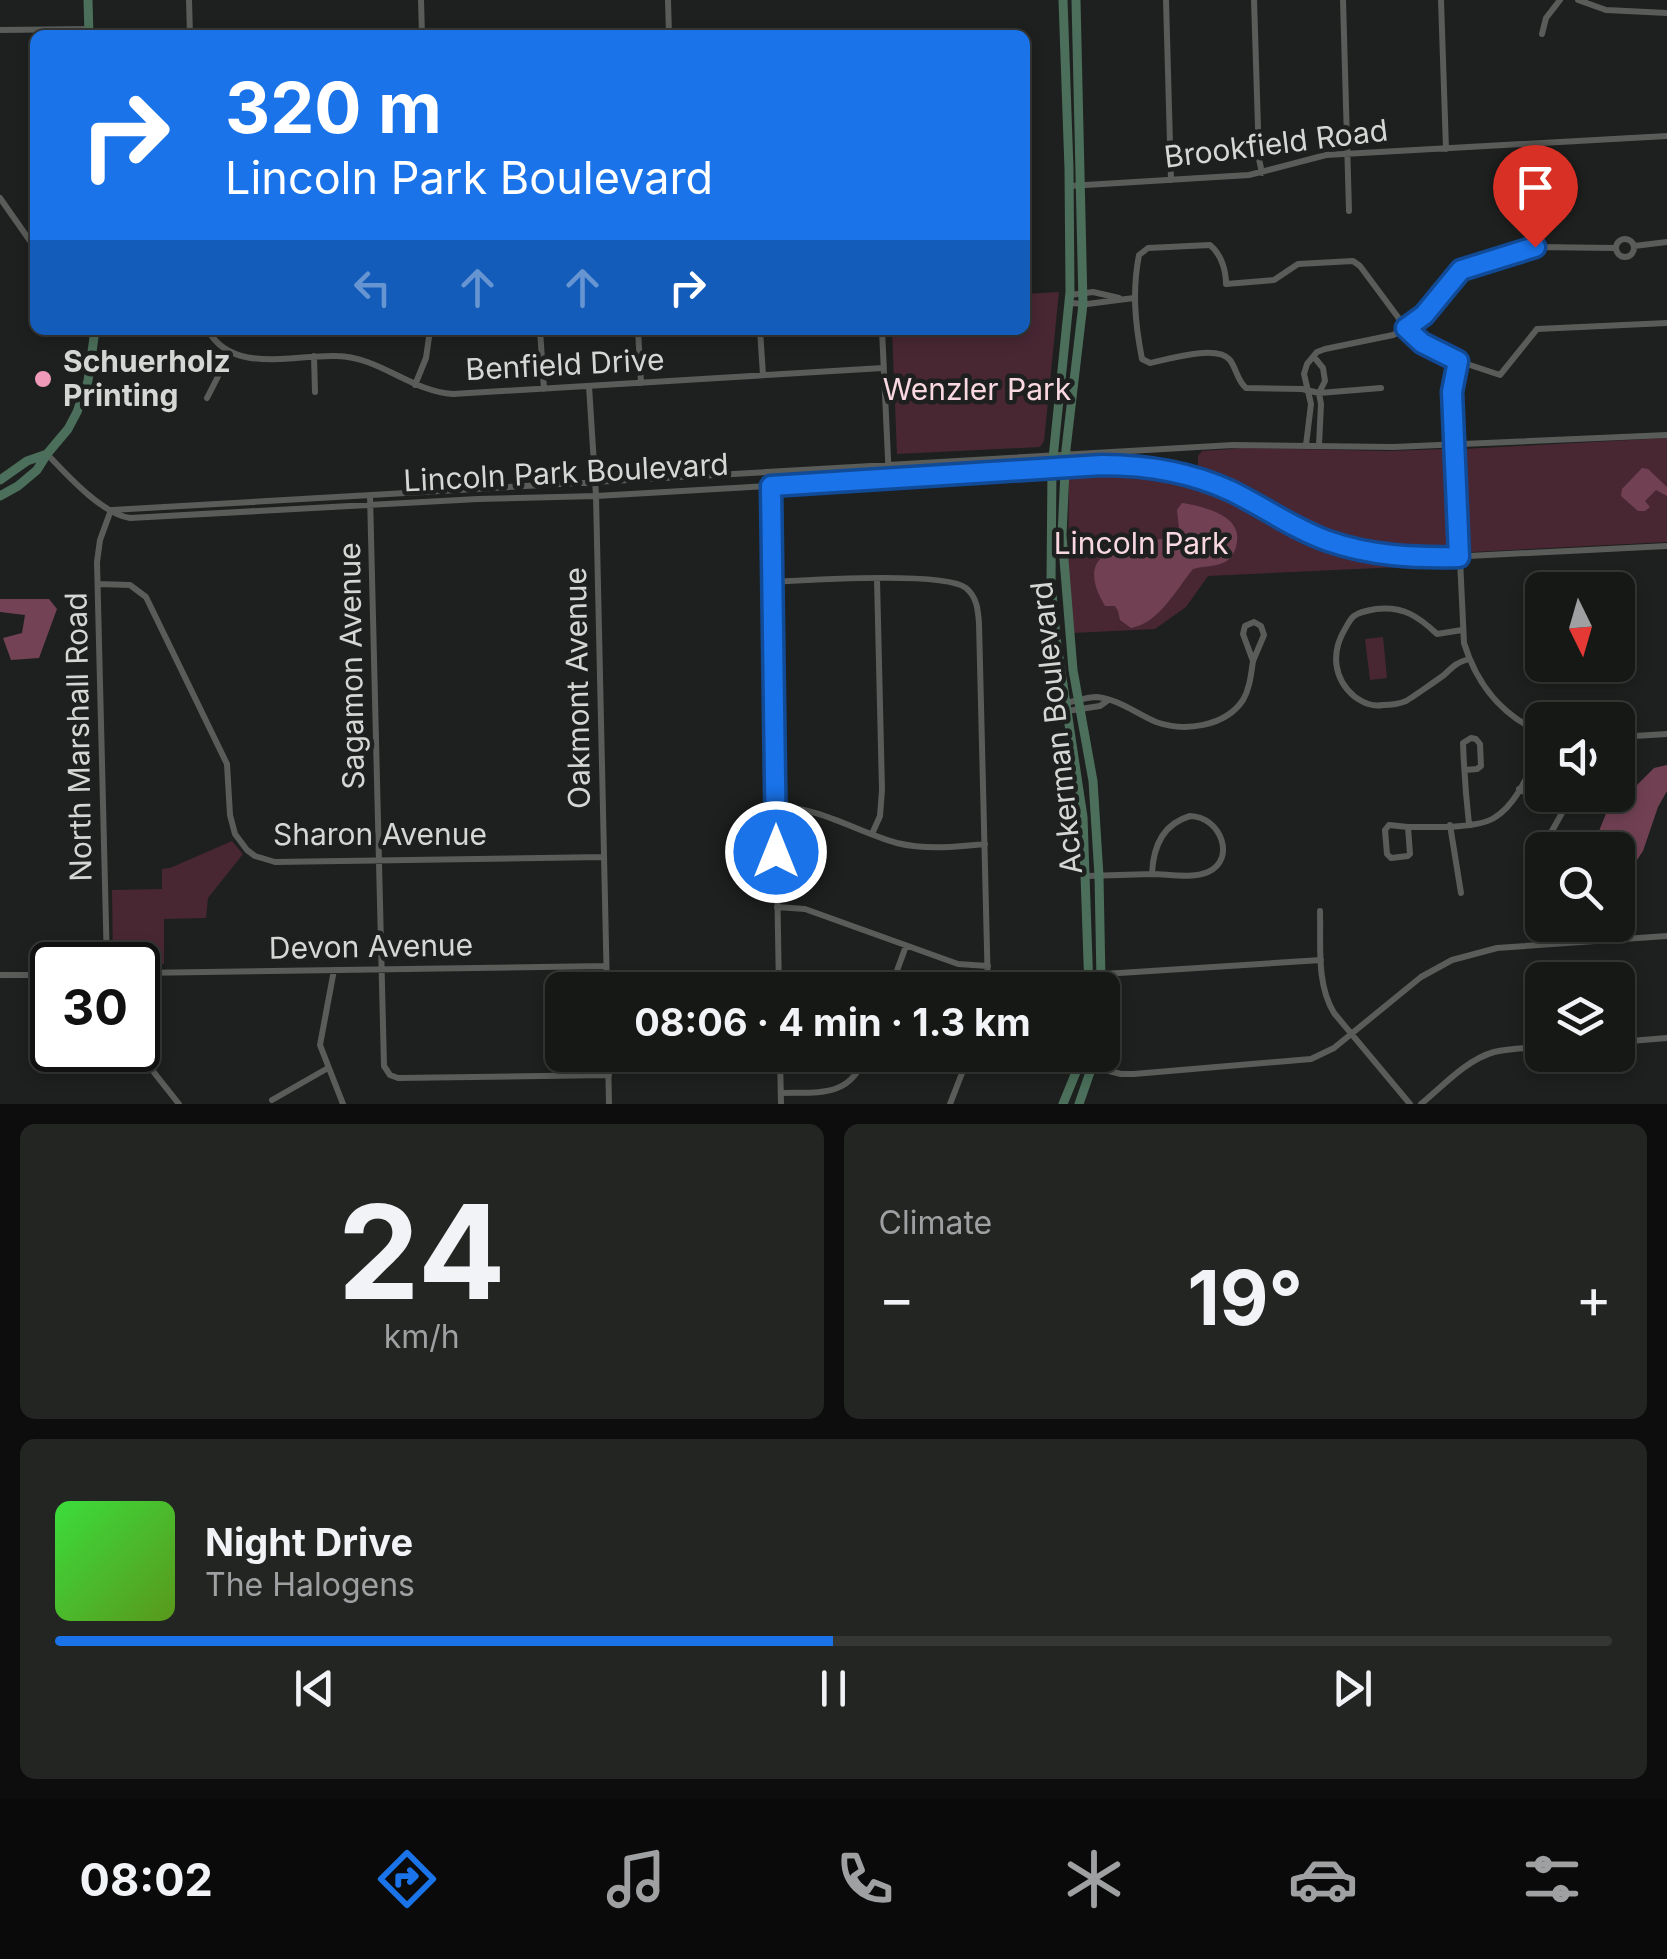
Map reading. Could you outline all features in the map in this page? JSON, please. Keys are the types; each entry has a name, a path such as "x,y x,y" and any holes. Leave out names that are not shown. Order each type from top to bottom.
{"street":[{"path":"88,0 89,30"},
{"path":"189,0 190,30"},
{"path":"421,0 422,30"},
{"path":"668,0 670,30"},
{"name":"Ackerman Boulevard","path":"1063,0 1070,299 1052,468 1052,583 1056,638 1083,817 1088,972"},
{"name":"Ackerman Boulevard","path":"1076,0 1083,298 1062,535 1070,643 1093,781 1103,972"},
{"path":"1166,0 1171,180"},
{"path":"1254,0 1262,172"},
{"path":"1342,0 1349,211"},
{"path":"1441,0 1446,149"},
{"path":"1542,34 1546,18 1560,0"},
{"path":"1578,0 1606,10 1667,14"},
{"path":"0,30 30,31"},
{"name":"Brookfield Road","path":"1069,186 1262,172 1309,158 1347,154 1667,136"},
{"path":"0,198 30,241"},
{"path":"1634,246 1632,255 1626,258 1616,248 1626,239 1634,246 1667,242"},
{"path":"1381,388 1319,393 1243,387 1229,359 1218,352 1144,362 1134,298 1138,258 1148,248 1210,245 1225,270 1226,284 1274,280 1298,264 1356,262 1422,343 1458,361 1500,374 1537,328 1667,323"},
{"path":"1306,445 1310,404 1304,374 1317,352 1393,335 1406,328 1424,315 1466,267 1535,247 1616,248"},
{"path":"1070,299 1108,302 1134,298"},
{"path":"0,496 37,470 68,428 83,398 94,335"},
{"path":"207,398 230,354 211,335"},
{"path":"415,385 426,358 429,335"},
{"path":"540,335 544,388"},
{"path":"638,335 641,383"},
{"path":"760,335 763,375"},
{"path":"882,335 889,480"},
{"name":"Benfield Drive","path":"230,354 256,358 346,356 367,361 430,391 453,394 883,368"},
{"path":"314,356 315,392"},
{"path":"1314,357 1323,368 1325,381 1319,393 1318,445"},
{"path":"1458,361 1452,387 1462,630 1476,676 1494,700 1525,724"},
{"name":"Oakmont Avenue","path":"589,386 596,483 606,972"},
{"name":"Lincoln Park Boulevard","path":"111,510 1233,445 1393,447 1667,434"},
{"path":"0,480 27,461 46,454"},
{"path":"46,454 111,510"},
{"name":"Lincoln Park Boulevard","path":"111,510 122,517 147,518 1124,465 1173,472 1232,492 1316,536 1392,556 1459,557 1667,546"},
{"path":"770,473 779,972"},
{"name":"Sagamon Avenue","path":"370,495 384,1066 398,1078 608,1075"},
{"name":"North Marshall Road","path":"106,942 98,552 111,510"},
{"path":"872,834 880,816 882,790 877,579"},
{"path":"773,582 948,580 968,590 978,609 988,972"},
{"name":"Sharon Avenue","path":"98,584 130,585 146,598 226,764 232,824 238,840 255,856 275,862 604,857"},
{"path":"1462,630 1436,634 1409,612 1392,608 1370,610 1354,616 1344,630 1335,648 1337,671 1342,686 1358,700 1372,706 1388,705 1406,701 1443,676 1452,664 1469,659"},
{"path":"1066,707 1100,706 1108,701 1159,723 1188,727 1213,722 1230,713 1244,698 1264,635 1261,626 1254,622 1243,630 1253,661"},
{"path":"1635,736 1667,734"},
{"path":"1465,770 1481,766 1480,744 1476,739 1463,743 1465,770 1470,824"},
{"path":"1408,826 1410,854 1388,856 1386,827 1408,826 1450,825 1480,823 1496,817 1525,778"},
{"path":"1519,789 1525,792"},
{"path":"776,807 801,808 914,846 985,844"},
{"path":"1551,832 1562,812"},
{"path":"1086,876 1201,874 1214,868 1222,851 1217,828 1200,816 1190,816 1168,828 1160,840 1152,874"},
{"path":"1450,825 1460,893"},
{"path":"777,907 806,909 958,964 988,966"},
{"path":"1320,911 1322,981 1327,1001 1410,1104"},
{"path":"1114,1072 1134,1074 1298,1061 1323,1054 1420,977 1469,954 1496,948 1667,936"},
{"path":"897,972 906,946"},
{"path":"1120,974 1321,960"},
{"name":"Devon Avenue","path":"160,974 606,966"},
{"path":"334,970 320,1050 343,1104"},
{"path":"0,975 30,974"},
{"path":"1635,1041 1667,1038"},
{"path":"1421,1104 1483,1056 1525,1048"},
{"path":"272,1100 328,1068"},
{"path":"154,1072 179,1104"},
{"path":"780,1072 781,1104"},
{"path":"781,1093 826,1092 844,1086 858,1072"},
{"path":"950,1104 962,1072"},
{"path":"1063,1104 1077,1072"},
{"path":"1079,1104 1090,1072"},
{"path":"608,1075 609,1104"}],"green space":[{"name":"Wenzler Park","path":"1059,292 1044,441 1040,447 897,454 892,335 1030,335 1030,294"},
{"path":"1667,438 1667,542 1472,552 1465,548 1460,452 1463,449"},
{"name":"Lincoln Park","path":"1445,449 1449,461 1452,550 1406,553 1359,545 1300,522 1198,469 1202,451"},
{"name":"Lincoln Park","path":"1087,469 1124,469 1191,480 1221,491 1308,537 1364,555 1400,561 1400,567 1208,576 1186,607 1155,629 1073,633 1068,565 1069,480"},
{"path":"1383,637 1387,678 1370,680 1365,639"},
{"path":"232,841 243,854 208,898 206,918 164,919 164,964 160,964 160,942 113,942 112,890 162,889 162,869"}],"shaded area":[{"path":"1642,468 1667,487 1667,496 1656,490 1645,501 1650,507 1638,511 1621,496 1622,489"},
{"path":"1182,503 1227,518 1237,532 1235,550 1221,564 1193,569 1158,613 1131,628 1120,620 1115,606 1105,606 1096,586 1095,571 1110,552 1174,537 1179,528 1177,510"},
{"path":"0,599 49,599 57,609 39,658 11,660 3,638 22,633 25,615 0,612"},
{"path":"1667,765 1667,791 1643,851 1635,860 1635,832 1599,832 1607,812 1635,812 1635,787 1654,768"}],"place":[{"name":"Schuerholz Printing","path":"43,379"}],"route":[{"path":"776,852 771,486 1102,465 1145,467 1208,482 1316,536 1351,548 1392,556 1459,557 1452,392 1458,361 1422,343 1406,328 1424,315 1461,270 1535,247"}]}
